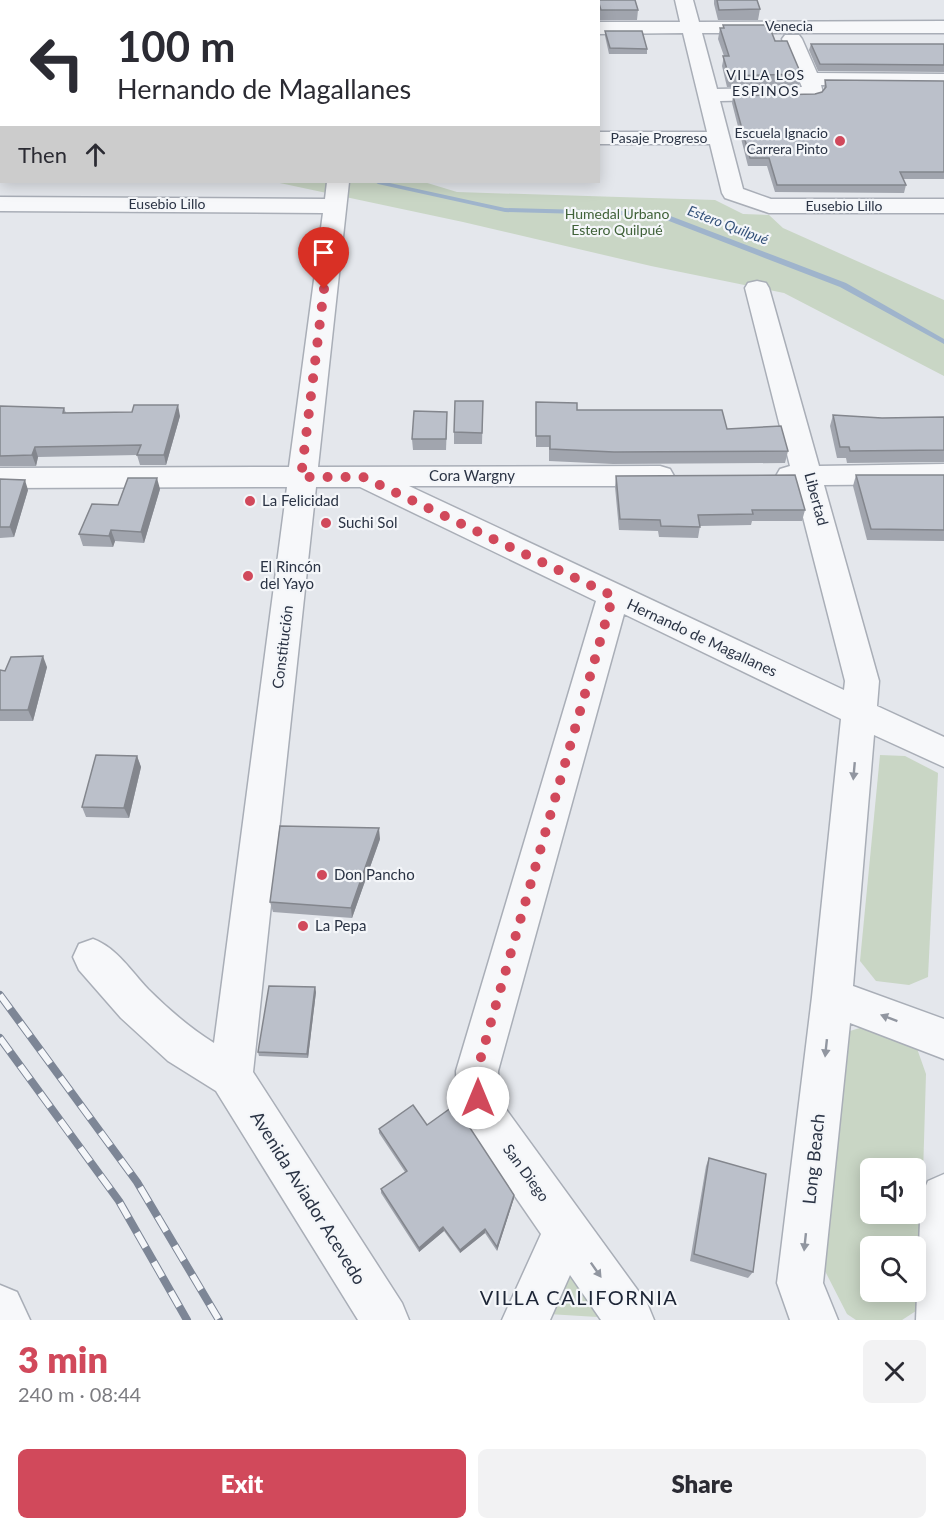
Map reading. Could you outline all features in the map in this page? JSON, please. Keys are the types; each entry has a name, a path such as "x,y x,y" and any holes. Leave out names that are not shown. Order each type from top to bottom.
{"street":[{"path":"684,0 720,138"},
{"name":"Venecia","path":"600,28 944,27"},
{"path":"792,39 812,86"},
{"path":"708,94 812,86 944,80"},
{"name":"Pasaje Progreso","path":"600,138 720,138"},
{"name":"Eusebio Lillo","path":"720,138 733,193 744,199 769,206 944,206"},
{"path":"40,204 50,183"},
{"name":"Eusebio Lillo","path":"0,204 336,195"},
{"name":"Constitución","path":"231,1076 336,195"},
{"name":"Libertad","path":"758,288 810,476 862,681 859,712"},
{"path":"763,476 944,474"},
{"name":"Cora Wargny","path":"0,478 692,476"},
{"name":"Hernando de Magallanes","path":"363,477 944,753"},
{"name":"San Diego","path":"613,596 477,1071 478,1098 490,1123 630,1320"},
{"name":"Long Beach","path":"814,1320 800,1283 832,997 859,712"},
{"path":"93,957 135,1004 183,1047 231,1076"},
{"path":"832,997 944,1039"},
{"name":"Avenida Aviador Acevedo","path":"231,1076 385,1320"},
{"path":"940,1320 944,1197"},
{"path":"526,1320 567,1229"},
{"path":"0,1309 6,1320"}],"green space":[{"name":"Humedal Urbano Estero Quilpué","path":"280,183 427,183 457,192 715,200 743,214 769,215 783,228 944,300 944,376 784,293 651,266 463,222"},
{"path":"880,755 905,756 938,773 928,977 909,985 876,981 860,961"},
{"path":"876,1023 914,1040 926,1074 923,1158 860,1158 860,1224 922,1224 921,1236 860,1236 860,1302 919,1302 919,1309 902,1320 856,1320 847,1314 825,1271 850,1031"},
{"path":"572,1263 614,1318 548,1314"}],"building":[{"path":"600,0 635,0 638,10 601,10"},
{"path":"717,0 757,0 760,9 719,10"},
{"path":"723,25 765,25 766,28 770,28 775,41 787,41 801,74 729,76 723,56 729,56 720,28 724,28"},
{"path":"605,31 642,31 647,49 610,48"},
{"path":"811,44 944,44 944,65 820,64"},
{"name":"Escuela Ignacio Carrera Pinto","path":"825,80 944,81 944,172 900,172 906,185 777,185 769,158 750,158 733,96 815,94 822,92 826,87"},
{"path":"455,401 483,401 482,433 454,432"},
{"path":"536,402 577,403 577,410 722,410 727,429 781,426 788,451 614,452 550,449 550,436 536,436"},
{"path":"134,405 178,405 164,455 137,455 141,445 35,447 32,455 0,456 0,406 64,408 63,413 132,412"},
{"path":"414,411 447,412 446,439 412,439"},
{"path":"833,415 882,418 944,417 944,450 850,451 849,447 840,447"},
{"path":"795,475 805,510 752,510 753,514 698,515 700,527 661,526 660,520 620,519 616,476"},
{"path":"856,475 944,475 944,530 871,529"},
{"path":"128,478 157,478 141,532 111,530 109,536 79,534 92,504 118,505"},
{"path":"0,479 25,480 10,527 0,527"},
{"path":"43,656 28,710 0,710 0,670 5,671 11,657"},
{"path":"96,755 137,756 124,808 82,807"},
{"name":"Don Pancho","path":"280,826 379,828 351,908 270,902"},
{"path":"269,986 315,987 307,1054 258,1052"},
{"path":"413,1105 427,1125 455,1105 514,1195 497,1247 485,1229 460,1250 443,1227 419,1248 381,1189 407,1171 379,1129"},
{"path":"709,1158 766,1174 753,1272 694,1254"}],"waterway":[{"name":"Estero Quilpué","path":"383,183 505,210 657,214 843,285 944,342"}],"railway":[{"path":"0,995 137,1182 219,1320"},
{"path":"0,1038 119,1201 187,1320"}],"place":[{"name":"Escuela Ignacio Carrera Pinto","path":"840,141"},
{"name":"La Felicidad","path":"250,501"},
{"name":"Suchi Sol","path":"326,523"},
{"name":"El Rincón del Yayo","path":"248,576"},
{"name":"Don Pancho","path":"322,875"},
{"name":"La Pepa","path":"303,926"}],"district":[{"name":"VILLA LOS ESPINOS","path":"766,84"},
{"name":"VILLA CALIFORNIA","path":"579,1298"}],"route":[{"path":"324,289 301,477 363,477 613,596 477,1071 478,1098"}]}
